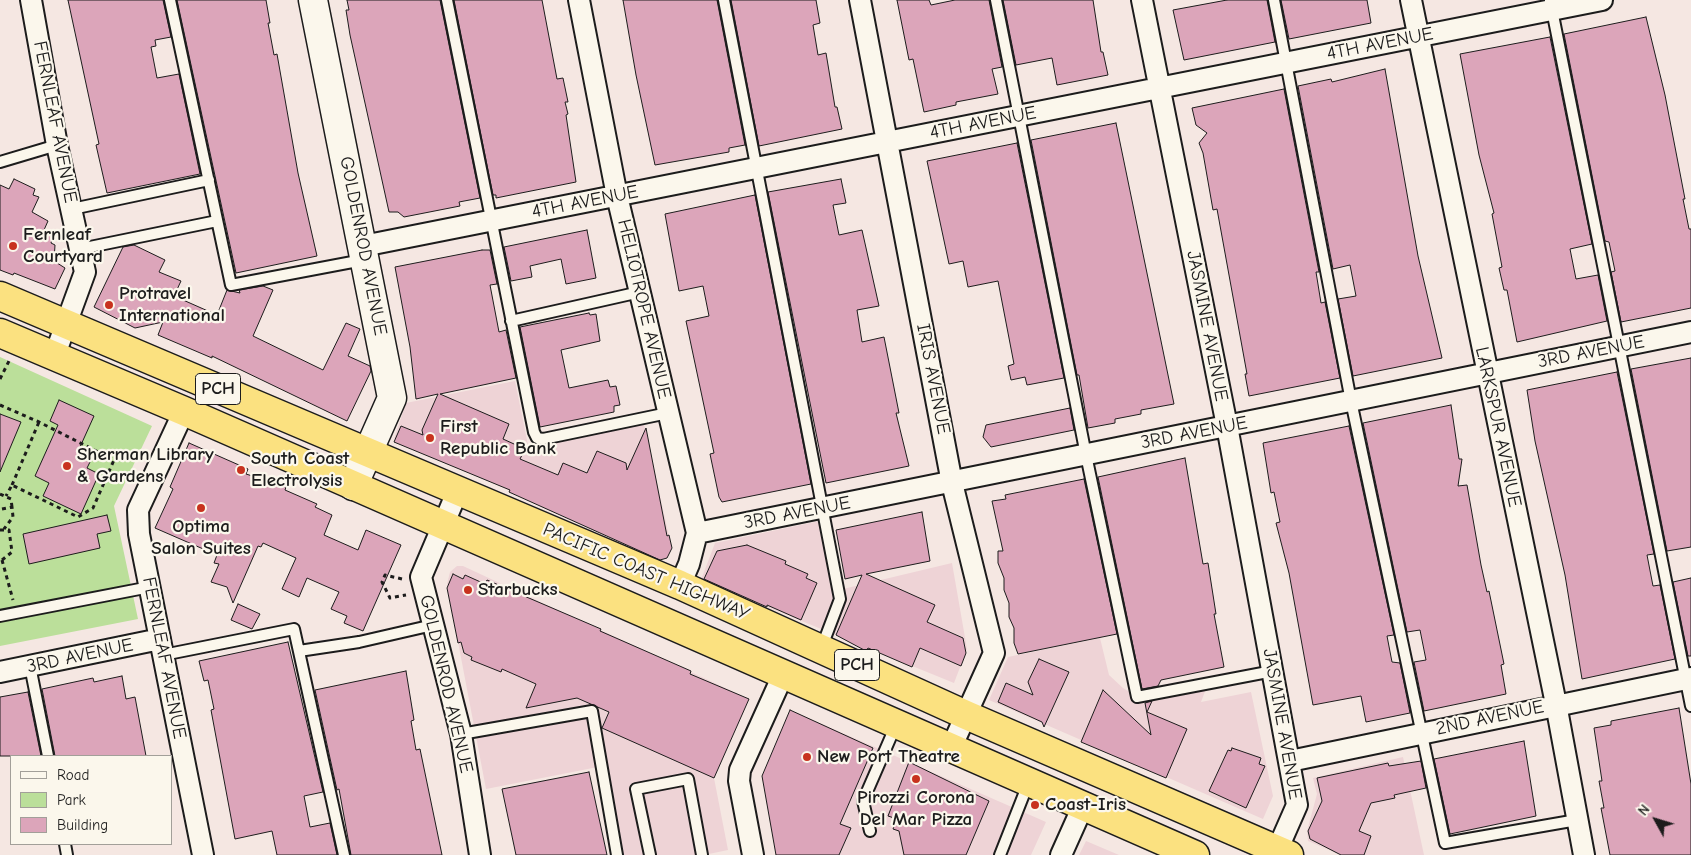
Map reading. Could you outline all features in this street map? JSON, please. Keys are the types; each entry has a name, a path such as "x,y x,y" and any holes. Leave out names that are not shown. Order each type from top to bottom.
{"highway":[{"name":"PACIFIC COAST HIGHWAY","path":"0,296 66,326 680,585 966,715 1281,853"},
{"name":"PACIFIC COAST HIGHWAY","path":"0,333 184,411 1195,855"},
{"path":"1083,806 1115,780"}],"street":[{"name":"FERNLEAF AVENUE","path":"31,0 57,145 84,272 54,357"},
{"name":"GOLDENROD AVENUE","path":"312,0 365,253 392,398 353,486"},
{"name":"HELIOTROPE AVENUE","path":"579,0 617,196 697,533 689,564 680,585"},
{"name":"IRIS AVENUE","path":"860,0 952,483 994,653 951,748"},
{"name":"JASMINE AVENUE","path":"1142,0 1227,426 1290,760 1297,805 1281,853"},
{"name":"LARKSPUR AVENUE","path":"1411,0 1556,704 1584,855"},
{"name":"4TH AVENUE","path":"365,253 490,222 617,196 1418,37 1551,5 1602,0"},
{"name":"3RD AVENUE","path":"697,533 952,483 1086,454 1691,332"},
{"name":"FERNLEAF AVENUE","path":"184,411 138,510 139,534 203,855"},
{"name":"GOLDENROD AVENUE","path":"458,490 422,577 460,734 480,855"},
{"name":"3RD AVENUE","path":"0,672 162,647"},
{"path":"753,855 739,780 740,770 783,675"},
{"name":"2ND AVENUE","path":"1290,760 1688,678"},
{"path":"1061,855 1083,806"}],"lane":[{"path":"170,0 231,286 365,253"},
{"path":"447,0 490,222 534,432 537,438 543,439 668,414"},
{"path":"724,0 824,508 840,599 821,649"},
{"path":"996,0 1086,454 1137,697 1273,670"},
{"path":"1274,0 1350,401 1445,843 1577,820"},
{"path":"1551,5 1688,678 1691,706"},
{"path":"0,162 57,145"},
{"path":"72,209 209,180"},
{"path":"80,249 218,221"},
{"path":"511,321 640,292"},
{"path":"0,616 150,587"},
{"path":"299,651 359,642 433,625"},
{"path":"162,647 294,629 344,855"},
{"path":"30,666 48,755"},
{"path":"460,734 592,711 617,855"},
{"path":"870,831 863,802 896,725"},
{"path":"650,855 636,789 688,779 702,855"},
{"path":"1000,855 1028,782"}],"path":[{"path":"0,379 9,360"},
{"path":"0,405 39,422 114,460 93,508 78,517 12,485"},
{"path":"6,496 39,422"},
{"path":"0,494 11,499 13,517 2,529"},
{"path":"0,510 12,507"},
{"path":"2,529 9,530 12,552 1,560 17,613"},
{"path":"403,579 395,580 385,575 382,582 390,598 406,595"}],"shaded area":[{"path":"515,381 528,445 644,424 671,545 661,558 394,439 406,403"},
{"path":"829,519 843,589 952,563 967,649 954,683 701,580 715,543"},
{"path":"457,566 463,566 749,699 714,778 728,850 704,855 622,855 603,766 486,789 447,584 450,572"},
{"path":"1100,638 1109,675 1123,688 1141,699 1207,686 1201,702 1251,692 1273,796 1263,819 989,700 1008,657"},
{"path":"790,710 1046,822 1031,855 777,855 762,776"},
{"path":"1403,757 1424,855 1341,855 1308,841 1307,831 1317,794 1313,778"},
{"path":"1086,841 1119,855 1079,855"}],"green space":[{"name":"Sherman Library & Gardens","path":"0,357 152,426 114,506 138,619 0,646"}],"building":[{"path":"68,0 163,0 171,37 155,40 156,46 151,47 157,78 179,74 200,174 107,193 96,145 99,144"},
{"path":"177,0 266,0 274,55 277,54 298,173 317,256 236,273"},
{"path":"347,0 440,0 480,198 459,202 460,206 404,217 398,212 389,212 350,35 346,10 349,10"},
{"path":"454,0 542,0 557,79 563,78 568,102 565,102 568,114 566,115 576,182 496,198 496,195 493,195"},
{"path":"623,0 717,0 745,145 729,148 729,152 655,165 636,75"},
{"path":"731,0 816,0 820,23 813,25 818,55 826,53 835,107 837,107 842,129 759,146"},
{"path":"897,0 929,0 931,5 955,0 989,0 1002,67 992,69 998,94 956,102 956,105 924,112 913,59 909,60"},
{"path":"1003,0 1093,0 1101,52 1103,52 1108,75 1057,85 1052,58 1016,65"},
{"path":"1227,0 1267,0 1275,42 1184,60 1173,10"},
{"path":"1281,0 1367,0 1371,23 1289,39"},
{"path":"1646,17 1665,95 1685,199 1683,199 1689,229 1691,229 1691,308 1621,322 1611,272 1615,271 1609,242 1605,241 1564,34"},
{"path":"1550,37 1592,244 1570,249 1576,279 1598,275 1607,321 1517,342 1507,290 1504,290 1499,268 1502,267 1492,214 1494,213 1479,155 1460,54"},
{"path":"1385,69 1418,256 1442,358 1353,376 1338,299 1356,296 1350,265 1333,269 1298,86 1331,79 1332,82"},
{"path":"1284,89 1319,272 1316,272 1321,303 1325,302 1340,378 1249,396 1245,374 1247,374 1217,209 1213,210 1203,153 1199,143 1207,133 1196,125 1192,108"},
{"path":"1116,123 1174,404 1141,410 1141,414 1115,419 1115,423 1088,428 1031,140"},
{"path":"1017,143 1064,378 1027,385 1025,377 1011,380 1008,366 1014,364 998,281 968,287 963,261 949,264 927,161"},
{"path":"14,179 35,189 33,195 39,197 32,212 48,221 44,230 54,234 51,243 55,245 54,261 65,268 55,289 14,273 13,275 0,270 0,185 9,189"},
{"path":"841,179 846,203 833,205 839,235 862,230 879,306 857,310 862,342 884,337 899,413 896,413 909,466 826,483 768,192"},
{"path":"755,195 811,484 722,502 719,497 710,454 714,453 686,321 709,316 703,286 679,291 665,214"},
{"path":"587,230 596,278 566,284 561,259 530,266 532,277 511,281 504,247"},
{"path":"134,245 165,260 159,272 181,281 174,296 217,315 227,290 240,293 239,290 263,286 273,290 253,336 323,370 346,323 360,329 348,356 370,366 371,371 347,421 212,356 212,358 158,335 163,322 135,328 94,307 123,247"},
{"path":"490,250 497,284 490,285 499,332 506,330 516,378 440,394 509,424 503,439 525,449 520,459 558,475 563,463 587,473 597,451 626,463 627,470 646,428 667,536 669,535 672,548 667,558 660,560 509,492 510,490 394,442 401,426 423,435 422,430 438,394 416,399 410,347 395,267"},
{"path":"589,313 590,315 596,314 600,341 561,350 569,388 608,380 610,387 616,386 620,405 614,406 614,412 540,427 520,327"},
{"path":"1691,358 1691,547 1667,551 1631,369"},
{"path":"1617,372 1654,554 1647,555 1653,586 1660,585 1675,659 1582,679 1565,575 1535,441 1527,390"},
{"path":"59,400 94,416 80,447 94,454 87,468 99,474 81,514 43,496 49,483 35,476 58,425 50,421"},
{"path":"1451,405 1459,459 1462,459 1458,486 1467,485 1481,565 1487,592 1489,591 1504,664 1501,665 1506,694 1424,711 1414,662 1426,660 1420,630 1407,632 1363,423"},
{"path":"1070,408 1074,430 991,447 983,437 986,425"},
{"path":"0,414 21,422 0,472"},
{"path":"1349,426 1394,635 1387,636 1392,662 1400,663 1410,713 1366,722 1361,696 1313,705 1289,573 1276,523 1280,522 1274,492 1271,493 1263,443"},
{"path":"189,443 248,469 246,474 262,479 263,482 286,487 285,490 317,504 315,507 332,515 324,535 358,550 366,530 401,545 363,631 344,623 347,616 331,609 339,592 307,578 299,597 282,589 296,558 263,543 261,547 258,546 233,603 227,587 211,582 219,564 214,563 217,555 155,528 173,489 170,487"},
{"path":"1185,458 1203,564 1208,563 1216,614 1214,614 1224,667 1161,680 1158,686 1142,689 1098,477"},
{"path":"1084,479 1117,634 1018,654 1014,643 1014,628 1009,617 1009,603 1004,590 1004,578 998,563 998,551 1003,551 992,501 1006,499 1005,495"},
{"path":"922,512 930,561 866,574 935,605 927,622 963,638 966,653 961,666 920,648 912,667 868,648 866,651 836,635 862,575 845,579 836,530"},
{"path":"107,515 111,531 97,534 100,548 29,564 23,534"},
{"path":"747,545 786,561 785,564 808,574 806,578 817,583 801,620 704,579 717,551"},
{"path":"453,574 463,579 465,575 485,584 487,580 601,629 600,631 691,671 690,674 749,699 714,778 602,728 609,712 577,698 526,708 536,684 502,669 501,672 471,660 472,657 464,653 461,642 458,643 447,588"},
{"path":"1691,578 1691,656 1688,656 1673,582"},
{"path":"238,604 260,614 252,629 231,620"},
{"path":"288,642 323,792 304,796 310,827 330,823 337,855 277,855 272,831 235,839 211,710 214,709 208,680 204,681 199,661"},
{"path":"1039,659 1069,672 1044,727 1042,722 998,702 1006,683 1033,695 1028,682"},
{"path":"406,671 414,720 411,721 416,750 420,749 442,855 351,855 339,789 337,790 315,690"},
{"path":"122,676 126,699 135,697 146,755 55,755 42,689 93,678 94,682"},
{"path":"1103,690 1151,735 1145,703 1152,701 1147,712 1187,729 1166,778 1081,742"},
{"path":"28,692 41,755 0,756 0,697"},
{"path":"1679,708 1691,784 1691,855 1610,855 1601,808 1604,808 1599,781 1602,781 1594,728 1611,725 1611,721"},
{"path":"790,710 873,748 840,824 851,828 839,855 776,855 762,776"},
{"path":"1524,741 1536,816 1450,834 1434,759"},
{"path":"1232,748 1261,758 1259,764 1265,766 1246,808 1209,791 1228,750 1231,751"},
{"path":"1421,761 1426,788 1394,795 1395,798 1371,803 1359,831 1371,836 1364,855 1341,855 1310,839 1308,831 1322,801 1317,778 1388,763 1389,766"},
{"path":"909,762 989,801 966,855 904,855 899,831 893,829 897,819 888,816"},
{"path":"589,772 607,855 516,855 502,789"}],"place":[{"name":"Fernleaf Courtyard","path":"13,246"},
{"name":"Protravel International","path":"109,305"},
{"name":"First Republic Bank","path":"430,438"},
{"name":"Sherman Library & Gardens","path":"67,466"},
{"name":"South Coast Electrolysis","path":"241,470"},
{"name":"Optima Salon Suites","path":"201,508"},
{"name":"Starbucks","path":"468,590"},
{"name":"New Port Theatre","path":"807,757"},
{"name":"Pirozzi Corona Del Mar Pizza","path":"916,779"},
{"name":"Coast-Iris","path":"1035,805"}]}
